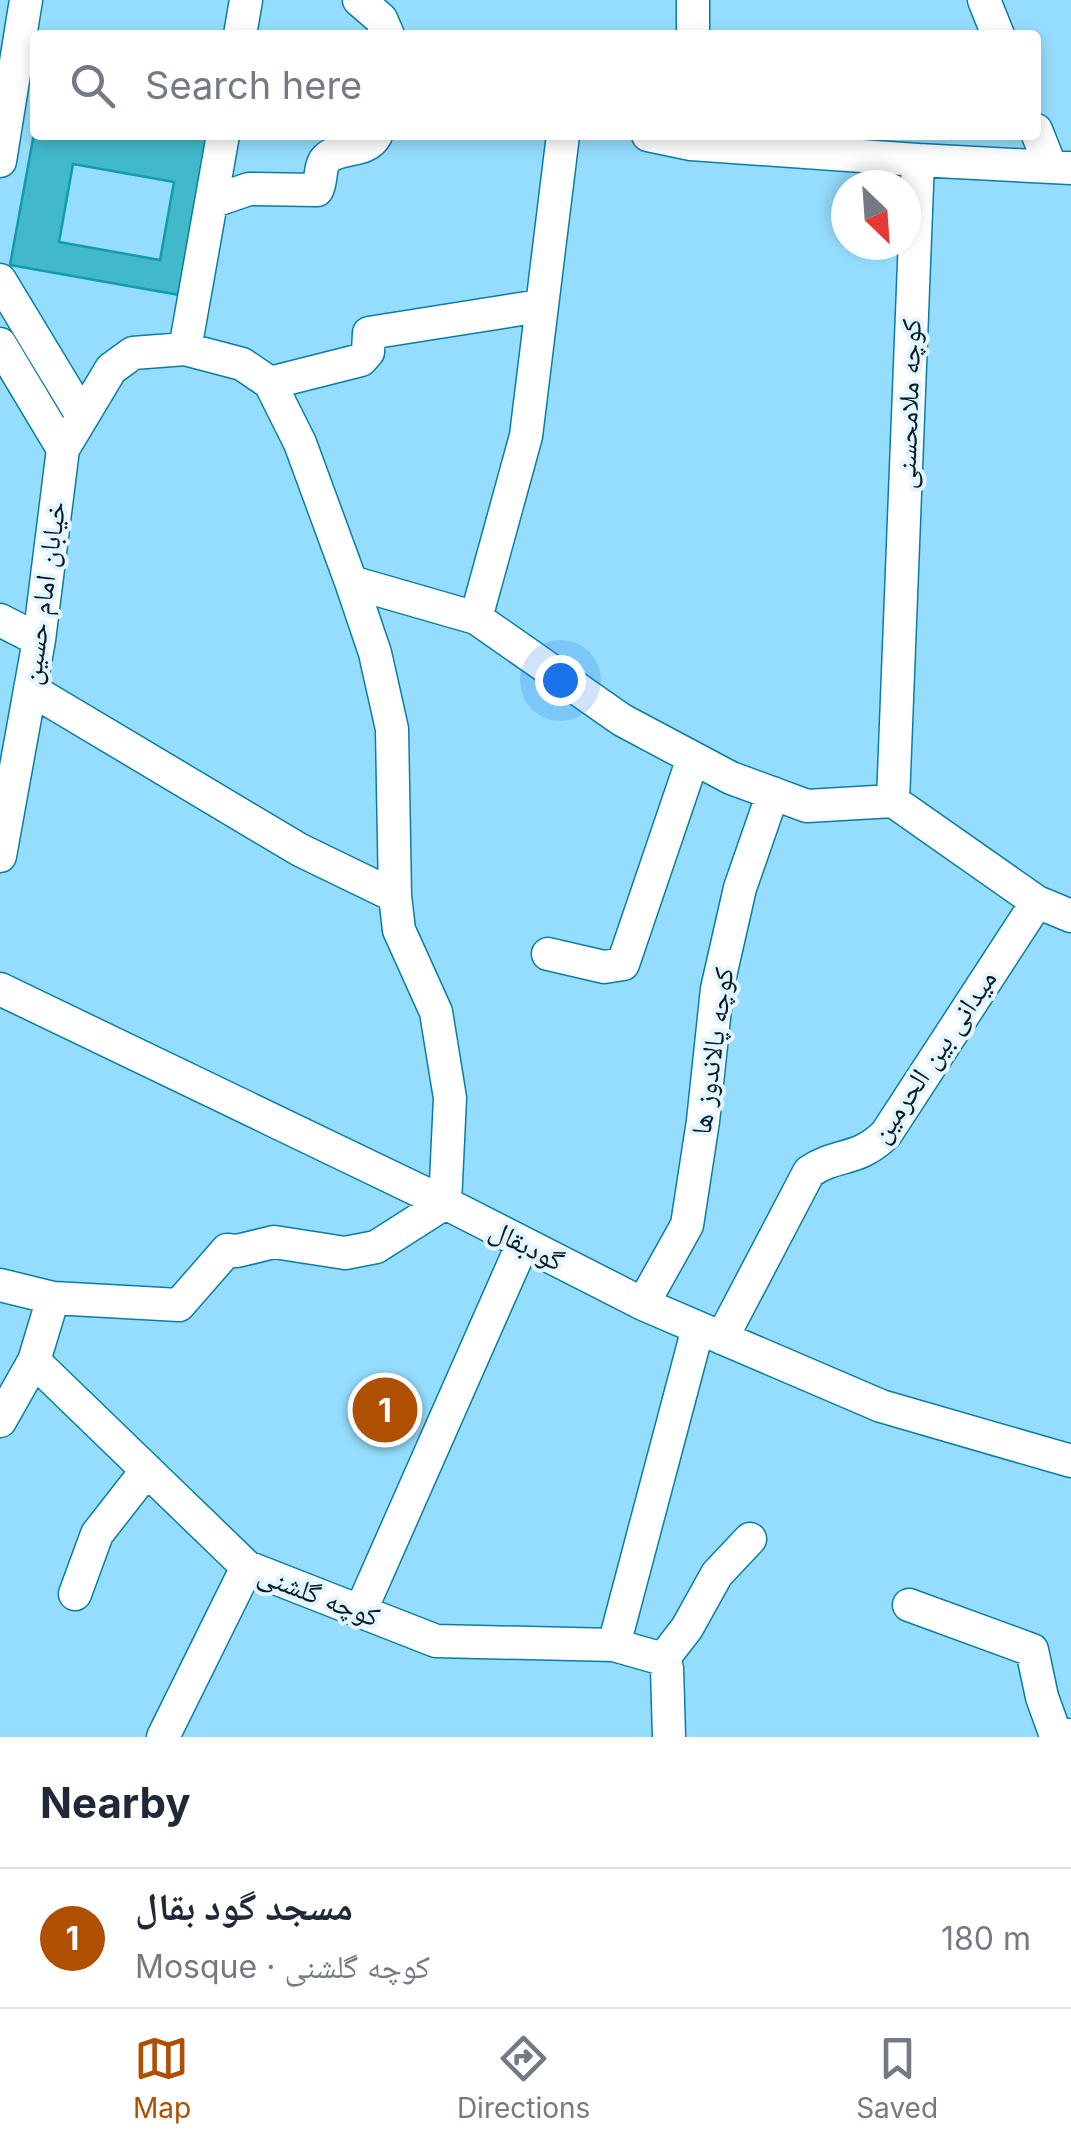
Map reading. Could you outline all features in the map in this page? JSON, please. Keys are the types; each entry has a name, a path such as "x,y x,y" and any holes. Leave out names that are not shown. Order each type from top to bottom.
{"street":[{"path":"0,161 26,0"},
{"path":"241,30 246,0"},
{"path":"359,0 381,19 386,30"},
{"path":"693,30 694,0"},
{"path":"984,0 996,30"},
{"path":"1041,137 1061,166"},
{"path":"0,1286 53,1298 180,1305 227,1250 274,1242 346,1254 376,1248 445,1203 450,1098 436,1012 399,930 392,729 375,652 300,443 270,384 242,364 185,349 222,140"},
{"path":"211,202 248,190 318,190 322,164 328,157 368,145 372,140"},
{"path":"476,618 526,436 562,140"},
{"path":"702,140 918,160 1061,166"},
{"name":"کوچه ملامحسنی","path":"893,801 918,160"},
{"path":"0,280 81,414"},
{"path":"270,384 361,360 368,352 369,333 540,306"},
{"path":"0,344 62,449"},
{"name":"خیابان امام حسین","path":"0,856 39,640 62,449 111,370 133,352 185,349"},
{"path":"351,582 476,618 622,720 731,778 806,806 893,801 1037,902 1071,916"},
{"path":"0,620 39,640"},
{"path":"30,690 300,850 396,896"},
{"path":"548,954 604,967 623,964 694,758"},
{"name":"کوچه پالاندوز ها","path":"643,1304 687,1225 717,988 740,888 773,793"},
{"name":"میدانی بین الحرمین","path":"614,1645 710,1333 810,1172 820,1164 870,1150 886,1134 1037,902"},
{"name":"گودبقال","path":"0,989 445,1203 643,1304 881,1406 1071,1461"},
{"path":"361,1610 522,1243"},
{"path":"0,1421 34,1361 53,1298"},
{"name":"کوچه گلشنی","path":"34,1361 247,1567 436,1641 614,1645 664,1659"},
{"path":"75,1594 97,1534 147,1470"},
{"path":"668,1737 664,1659 687,1628 717,1574 750,1539"},
{"path":"163,1737 247,1567"},
{"path":"909,1605 1032,1650 1042,1697 1056,1736 1071,1735"}],"building":[{"path":"33,140 214,140 185,296 10,265","holes":["73,164 174,182 160,260 59,242"]}],"place":[{"name":"مسجد گود بقال","path":"385,1410"}]}
